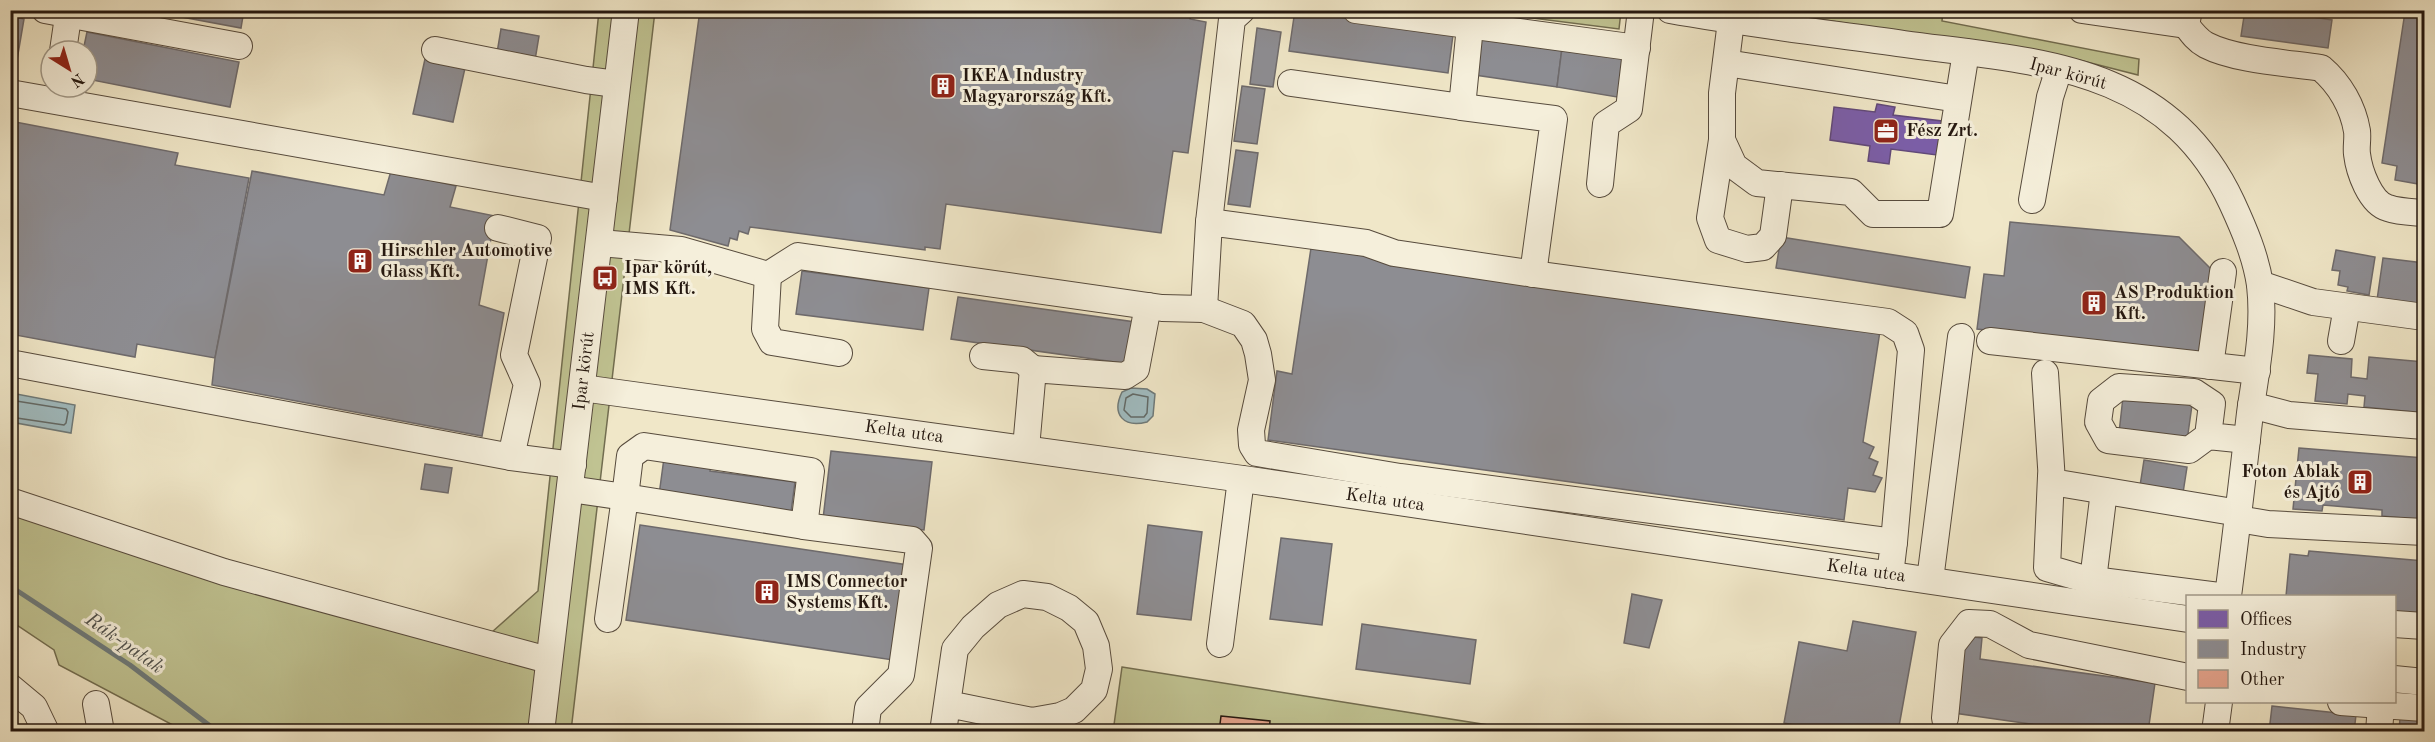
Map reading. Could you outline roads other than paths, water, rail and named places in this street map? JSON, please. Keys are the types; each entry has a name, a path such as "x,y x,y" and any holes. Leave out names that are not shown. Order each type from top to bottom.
{"street":[{"name":"Ipar körút","path":"541,732 626,10"},
{"path":"1204,309 1209,222 1232,19 1242,10"},
{"path":"1356,10 1637,48"},
{"path":"1600,184 1606,124 1629,109 1641,10"},
{"name":"Ipar körút","path":"1670,10 1731,21 1966,52 2059,69 2101,80 2131,93 2157,108 2178,126 2201,151 2221,180 2243,228 2260,284 2262,333 2228,595"},
{"path":"2082,10 2187,18 2194,36 2205,45 2226,52 2321,69 2333,78 2344,94 2357,131 2357,154 2362,176 2373,196 2386,208 2424,213"},
{"path":"62,39 61,12 239,46"},
{"path":"1731,21 1722,93 1722,140 1710,218 1718,240 1747,249 1763,247 1773,236 1780,185"},
{"path":"1462,107 1470,26"},
{"path":"435,50 616,84"},
{"path":"1722,140 1734,166 1757,183 1851,192 1873,214 1940,214 1966,52"},
{"path":"1726,63 1958,99"},
{"path":"2032,200 2050,97 2059,69"},
{"path":"1291,83 1554,119 1533,274"},
{"path":"10,93 39,94"},
{"path":"83,99 604,198"},
{"path":"1209,222 1366,243 1394,252 1533,274 1888,321 1905,333 1911,350 1890,575"},
{"path":"498,228 538,238 514,355 527,384 511,457"},
{"path":"600,243 681,250 768,275 798,255 1148,306 1204,309 1244,324 1254,340 1262,380 1251,430 1252,445 1257,453 1411,478 1894,542"},
{"path":"2210,366 2223,272"},
{"path":"768,275 765,328 772,342 839,353"},
{"path":"2260,284 2313,302 2424,317"},
{"path":"983,356 1022,360 1033,369 1125,376 1136,369 1148,306"},
{"path":"2341,341 2347,307"},
{"path":"1930,580 1961,338"},
{"path":"1990,341 2257,371"},
{"path":"10,363 511,457 625,496 804,526 912,540 919,548 901,675 868,708 865,732"},
{"path":"1026,448 1033,369"},
{"path":"2045,373 2052,483 2238,516 2268,524 2424,532"},
{"name":"Kelta utca","path":"582,388 1026,448 2186,619"},
{"path":"2251,405 2289,415 2424,426"},
{"path":"2208,436 2247,440"},
{"path":"608,619 630,456 644,447 812,471 804,526"},
{"path":"2051,476 2047,568 2093,580 2204,595"},
{"path":"1220,644 1241,479"},
{"path":"2093,580 2104,491"},
{"path":"10,501 224,572 548,660"},
{"path":"1998,627 1999,592"},
{"path":"943,732 956,649 973,627 998,605 1023,594 1047,597 1069,608 1086,622 1096,646 1099,669 1094,690 1074,710 1060,716 1032,721 948,704"},
{"path":"1944,718 1952,645 1969,623 1990,624 2029,645 2186,677"},
{"path":"2396,624 2424,626"},
{"path":"2396,679 2424,682"},
{"path":"10,687 34,707 46,732"},
{"path":"2215,732 2219,703"},
{"path":"2379,732 2381,703 2424,708"},
{"path":"96,704 101,732"}],"water":[{"path":"1131,388 1147,389 1155,394 1153,416 1147,422 1132,423 1122,418 1119,413 1119,400 1122,392"},
{"path":"11,393 75,405 71,433 11,422"}],"waterway":[{"name":"Rák-patak","path":"10,586 130,665 218,732"}],"place":[{"name":"IKEA Industry Magyarország Kft.","path":"943,86"},
{"name":"Fész Zrt.","path":"1886,131"},
{"name":"Hirschler Automotive Glass Kft.","path":"360,261"},
{"name":"Ipar körút, IMS Kft.","path":"605,278"},
{"name":"AS Produktion Kft.","path":"2094,303"},
{"name":"Foton Ablak és Ajtó","path":"2360,482"},
{"name":"IMS Connector Systems Kft.","path":"767,592"}]}
